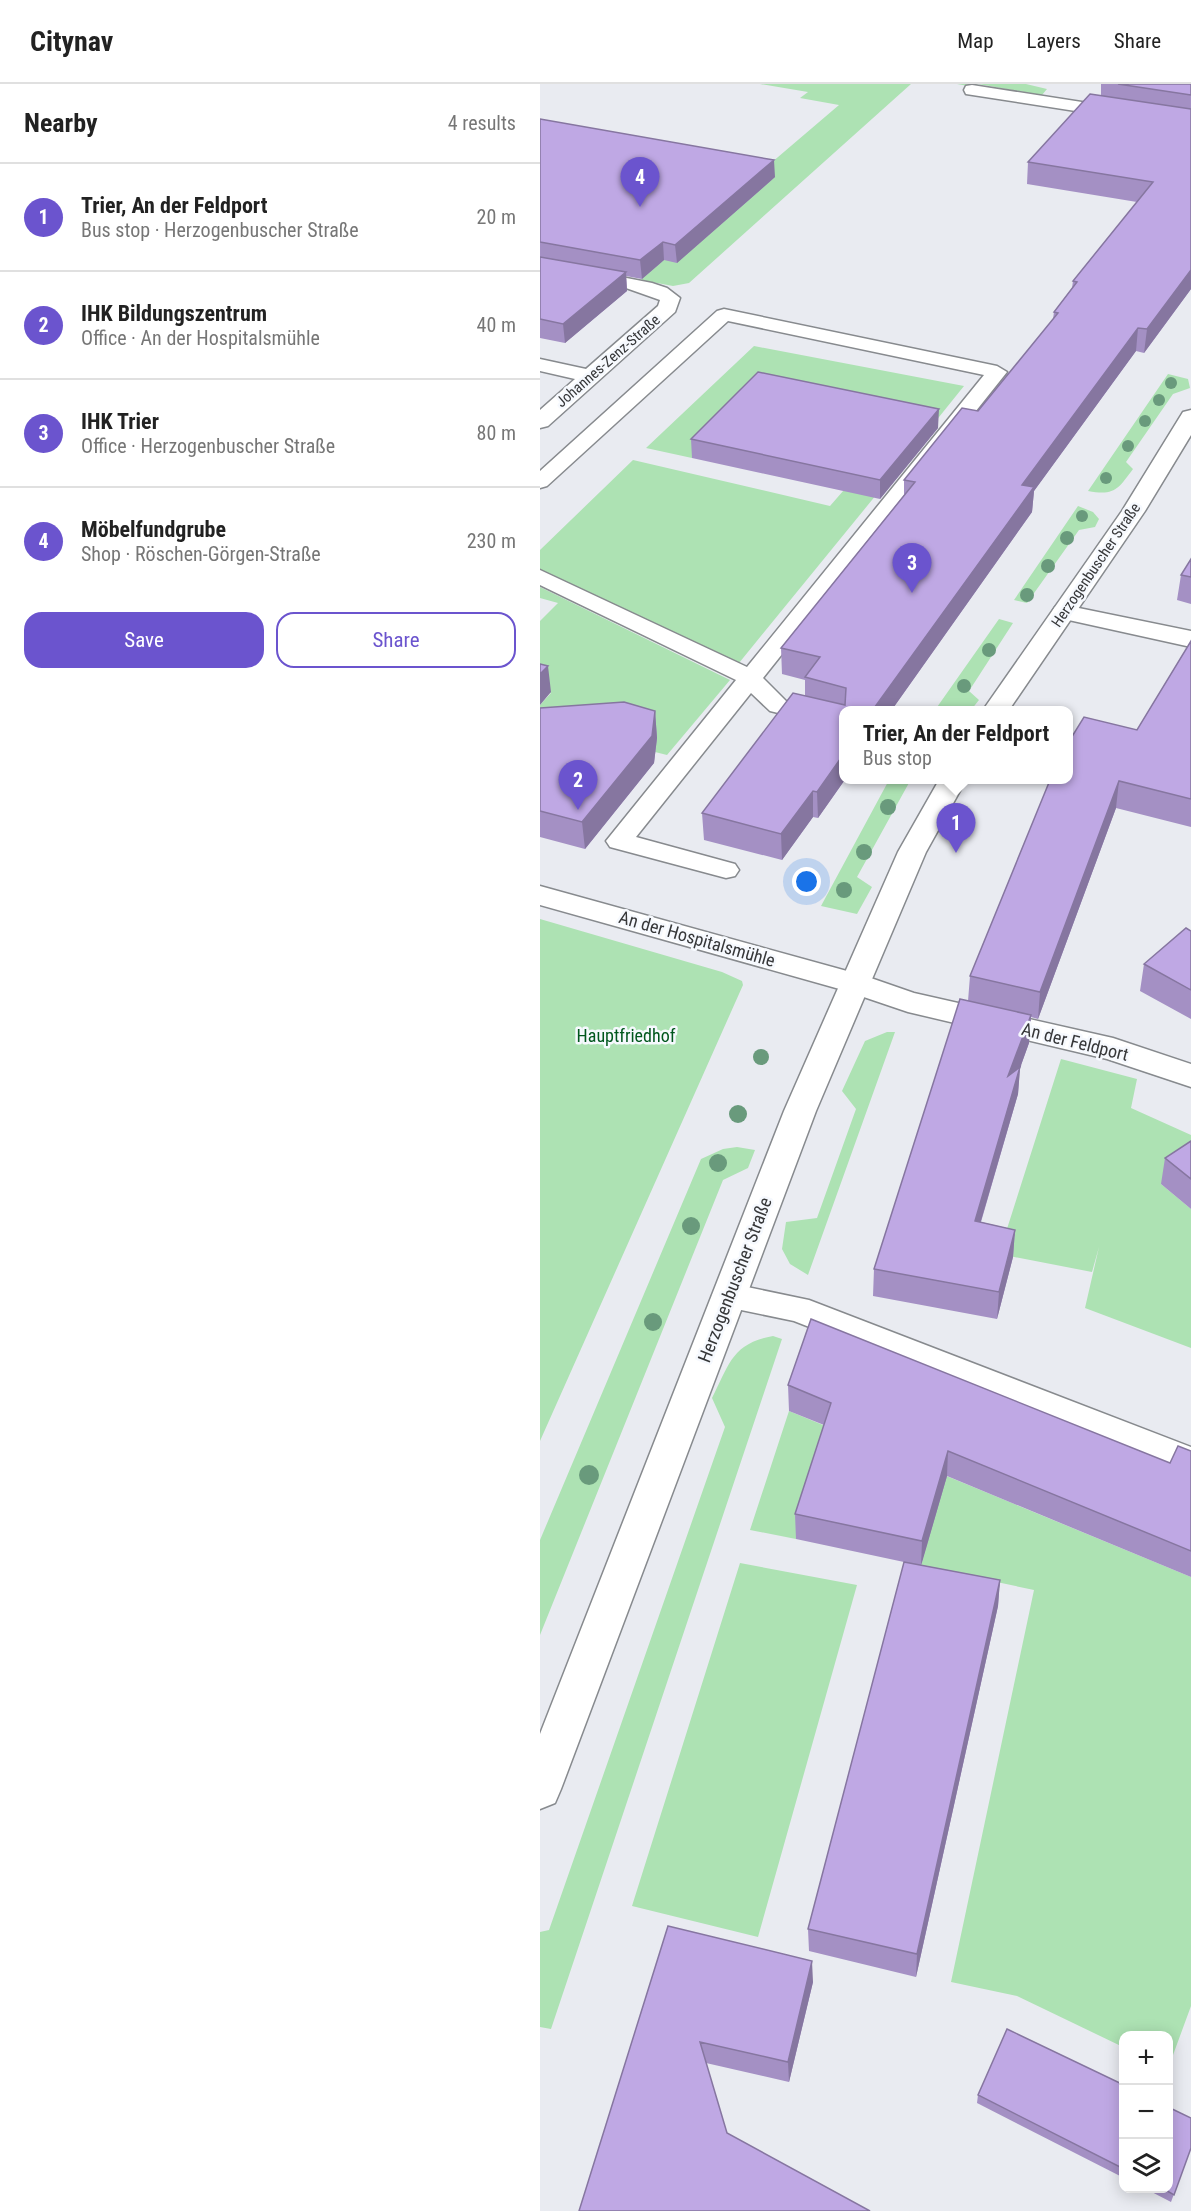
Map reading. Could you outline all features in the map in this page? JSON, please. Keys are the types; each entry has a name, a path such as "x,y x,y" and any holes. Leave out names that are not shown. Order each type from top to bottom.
{"street":[{"path":"972,90 1191,124"},
{"name":"Johannes-Zenz-Straße","path":"540,267 646,287 663,292 670,297 668,308 540,421"},
{"path":"540,365 590,376"},
{"name":"Herzogenbuscher Straße","path":"999,706 1133,511 1191,417"},
{"path":"1064,612 1191,639"},
{"name":"Herzogenbuscher Straße","path":"540,1789 800,1111 912,852 950,784"},
{"name":"An der Hospitalsmühle","path":"540,895 854,983"},
{"name":"An der Feldport","path":"854,983 908,1002 1113,1049 1191,1076"}],"lane":[{"path":"540,482 724,315 997,372 619,841 726,870"},
{"path":"540,577 750,678 778,706 839,721"},
{"path":"728,1296 798,1309 1191,1461"}],"green space":[{"path":"760,84 911,84 689,283 673,286 641,280 653,269 540,237 771,163 839,105 800,98 808,92"},
{"path":"957,84 978,84 974,87"},
{"path":"978,84 1026,84 1047,89 1042,95"},
{"path":"754,346 964,386 906,458 759,391 692,458 646,448"},
{"path":"1168,374 1188,379 1190,388 1173,394 1126,462 1133,469 1119,486 1110,492 1088,491"},
{"path":"633,460 830,506 864,467 894,473 739,663 540,570 540,550"},
{"path":"1078,506 1093,512 1099,519 1095,527 1079,530 1027,603 1014,600"},
{"path":"540,587 730,680 667,755 655,752 656,746 540,741 540,705 551,693 540,690 540,621 558,603 540,598"},
{"path":"999,619 1013,623 969,691 979,700 974,706 938,706"},
{"path":"887,784 908,784 857,877 872,887 857,914 821,906"},
{"name":"Hauptfriedhof","path":"540,919 722,972 742,981 743,985 540,1441"},
{"path":"887,1032 895,1032 808,1275 790,1264 782,1249 786,1222 817,1218 856,1109 842,1091 865,1041"},
{"path":"1061,1059 1137,1079 1131,1108 1191,1135 1191,1165 1161,1184 1191,1209 1191,1348 1085,1308 1099,1247 1092,1272 999,1254"},
{"path":"737,1147 755,1150 748,1168 723,1180 540,1635 540,1540 701,1159 723,1149"},
{"path":"773,1336 782,1339 551,2029 540,2027 540,1932 549,1930 725,1427 712,1398 728,1366 740,1350 759,1339"},
{"path":"789,1411 1191,1577 1191,2006 1173,2055 1173,2031 1119,2031 1119,2045 1017,1996 951,1982 1034,1590 921,1566 940,1496 818,1472 796,1539 750,1530"},
{"path":"740,1563 857,1585 758,1937 632,1906"}],"building":[{"path":"1118,84 1191,84 1191,95"},
{"path":"1090,94 1191,109 1191,270 1147,329 1138,328 1022,485 1034,487 876,706 839,706 839,761 817,792 813,791 781,834 702,813 793,693 845,705 846,688 805,677 820,657 781,648 915,482 904,480 962,408 978,411 1058,313 1054,312 1077,282 1073,281 1153,182 1028,162"},
{"path":"540,119 774,160 675,245 663,242 640,260 540,242"},
{"path":"540,257 626,272 563,324 540,319"},
{"path":"758,372 939,409 880,480 691,439"},
{"path":"1191,559 1191,577 1181,575"},
{"path":"1191,641 1191,799 1119,781 1040,992 970,976 1048,784 1073,784 1073,735 1084,717 1137,730"},
{"path":"540,664 548,666 540,674"},
{"path":"624,702 655,711 652,736 582,822 540,811 540,708"},
{"path":"1186,928 1191,931 1191,990 1144,964"},
{"path":"960,999 1031,1015 1008,1076 1020,1067 975,1221 1015,1230 999,1292 874,1269"},
{"path":"1191,1141 1191,1179 1165,1158"},
{"path":"811,1319 1170,1463 1178,1446 1191,1451 1191,1551 948,1451 922,1541 795,1514 831,1403 788,1385"},
{"path":"904,1562 1000,1580 917,1954 808,1929"},
{"path":"668,1926 812,1961 788,2062 700,2042 727,2133 870,2211 579,2211"},
{"path":"1007,2029 1119,2083 1119,2166 978,2095"},
{"path":"1173,2109 1191,2118 1191,2148 1174,2195 1171,2193 1173,2193"}],"place":[{"name":"Möbelfundgrube","path":"640,207"},
{"name":"IHK Trier","path":"912,593"},
{"name":"IHK Bildungszentrum","path":"578,810"},
{"name":"Trier, An der Feldport","path":"956,853"}]}
